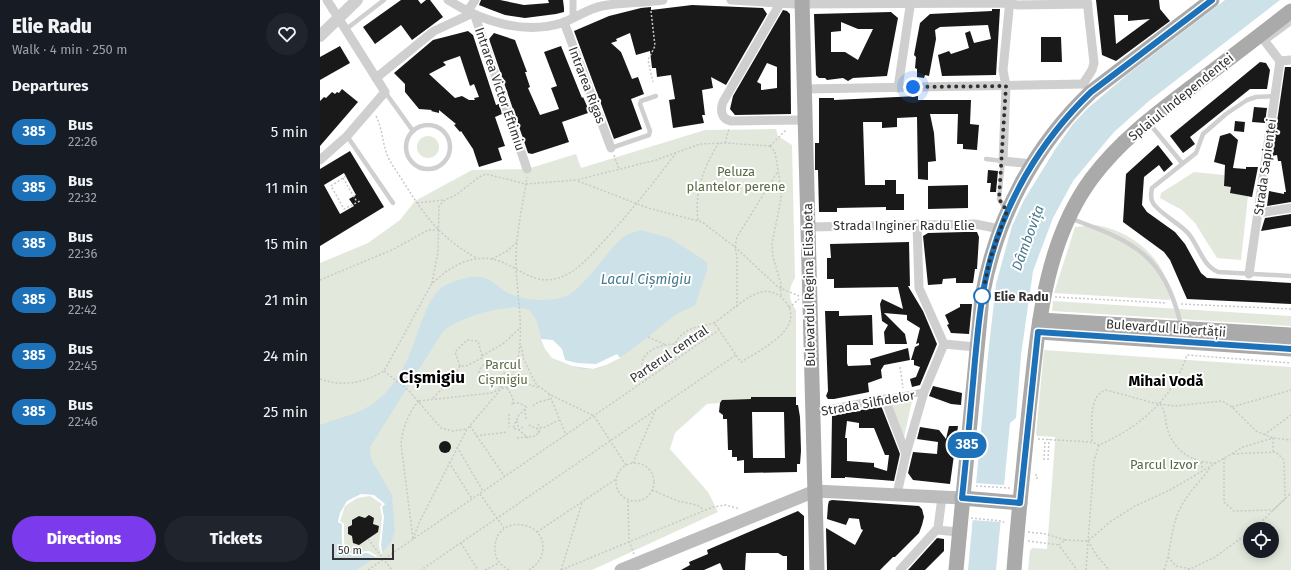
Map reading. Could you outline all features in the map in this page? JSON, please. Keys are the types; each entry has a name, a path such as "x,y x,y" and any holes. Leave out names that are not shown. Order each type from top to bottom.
{"main road":[{"path":"956,570 959,532 967,494 976,347 984,285 1000,229 1007,211 1032,164 1057,127 1087,88 1212,0"},
{"name":"Bulevardul Regina Elisabeta","path":"802,2 804,89 800,121 808,227 816,570"},
{"name":"Splaiul Independenței","path":"1014,570 1039,326 1050,269 1068,218 1080,196 1093,177 1122,144 1148,120 1262,39 1291,11"},
{"name":"Bulevardul Libertății","path":"1039,326 1182,329 1291,336"},
{"name":"Bulevardul Libertății","path":"1039,326 1291,349"},
{"path":"621,570 644,564 815,491 942,497 967,494 1004,495 1020,503"}],"street":[{"path":"320,160 347,136 385,92 327,0"},
{"path":"320,36 357,0"},
{"name":"Intrarea Victor Eftimiu","path":"448,0 471,14 527,170"},
{"path":"471,14 474,0"},
{"path":"573,17 574,0"},
{"path":"376,78 428,35 471,14 505,24 527,27 545,26 564,22 610,2 650,2 663,0"},
{"path":"731,0 781,2 1010,1 1017,5 1087,2 1094,63 1087,88 1006,86 804,89"},
{"path":"898,88 910,1"},
{"path":"1010,1 1002,70 1006,86 1003,161 1032,164"},
{"path":"781,2 723,102 723,115 727,120 731,121 800,121"},
{"name":"Intrarea Rigas","path":"564,22 611,148"},
{"path":"1262,39 1280,61 1291,60"},
{"name":"Strada Sapienței","path":"1249,274 1280,61"},
{"path":"1258,214 1291,208"},
{"path":"897,494 906,454 924,392 944,344 919,288 917,224"},
{"name":"Strada Inginer Radu Elie","path":"808,227 975,224 1000,229"},
{"path":"944,344 976,347"},
{"name":"Strada Silfidelor","path":"812,413 924,392"},
{"path":"885,400 906,454"},
{"path":"900,570 937,530 939,525 942,497"},
{"path":"937,530 959,532"}],"lane":[{"path":"345,30 384,0"},
{"path":"1262,39 1291,23"},
{"path":"385,92 413,131"},
{"path":"611,148 649,135 650,132 640,104 641,102 656,96"},
{"path":"1275,96 1256,97 1247,100 1226,114 1204,134 1196,153 1152,188 1150,195 1153,204 1189,234 1205,261 1213,270 1218,272 1291,276"},
{"path":"1148,120 1182,164"},
{"path":"427,125 441,129 449,141 449,155 440,166 426,170 413,163 406,150 409,136 413,131 427,125"},
{"path":"347,136 393,203"},
{"path":"986,159 1003,161 999,199 1007,211"},
{"path":"1068,218 1125,240 1144,255 1156,267 1176,303 1182,329"}],"path":[{"path":"650,2 655,46 648,60 653,82"},
{"path":"371,109 383,132 389,159 426,217 455,245 477,258"},
{"path":"725,143 731,121"},
{"path":"417,203 445,200 456,195 482,175 491,175 526,184 576,180 656,160 700,144 725,143 770,146 800,121"},
{"path":"698,220 697,202 700,186 706,166 719,143"},
{"path":"770,146 775,152 780,179 781,199 772,244 773,257 781,288 781,297"},
{"path":"611,148 619,170"},
{"path":"431,284 442,275 462,263 477,258 501,261 531,277 544,280 566,275 584,262 638,204 676,152"},
{"path":"527,170 517,242 516,270 518,280 520,342 524,360 531,376 540,388"},
{"path":"737,306 737,257 735,247 740,230 778,171"},
{"path":"357,202 344,177 331,186 344,209 360,201"},
{"path":"576,180 655,210 698,220 735,247 781,288 801,297 789,308"},
{"path":"320,379 336,384 348,384 371,378 384,372 431,284 438,252 439,230 437,210 445,200"},
{"path":"320,280 394,249 428,230 439,230"},
{"path":"492,259 507,251 517,242"},
{"path":"420,570 736,355 741,362 784,334 791,318 789,308 781,297 774,293 763,292 755,294 714,322 688,329 681,335 675,344 674,351 676,359"},
{"path":"1051,296 1291,309"},
{"path":"714,322 719,330"},
{"path":"460,366 466,366 482,357 504,343 520,328"},
{"name":"Parterul central","path":"368,570 719,330 736,355"},
{"path":"648,336 666,345"},
{"path":"433,398 451,380 460,366 456,352 467,340 478,341 482,357 486,362"},
{"path":"413,539 419,523 467,429 512,375 520,342"},
{"path":"646,380 642,368 643,360 652,350 666,345 675,344"},
{"path":"1086,570 1094,461 1099,445 1136,426 1160,404 1179,377 1187,355 1291,363"},
{"path":"491,360 500,360 506,365 504,375 497,382 485,385 479,380 479,370 486,362 491,360"},
{"path":"900,367 904,396"},
{"path":"384,372 409,391 441,428 453,432 467,429"},
{"path":"494,375 501,389"},
{"path":"413,539 401,444 412,409 418,400 485,394 524,383 540,388 594,416 626,465"},
{"path":"506,387 511,393 513,403 512,406"},
{"path":"1092,442 1094,402 1099,393 1108,390 1160,404 1183,406 1222,401 1232,407 1250,426 1264,435 1273,438 1291,440"},
{"path":"1232,407 1291,390"},
{"path":"549,394 566,435"},
{"path":"533,406 537,402 546,401 551,398"},
{"path":"513,403 519,403 527,407 524,409 513,428 519,430 528,438"},
{"path":"1160,404 1165,410 1168,430 1176,446 1184,453 1201,462 1215,464"},
{"path":"524,409 526,420"},
{"path":"634,463 656,409"},
{"path":"508,414 509,427"},
{"path":"1264,435 1291,415"},
{"path":"537,429 560,420"},
{"path":"517,421 519,430"},
{"path":"538,424 541,428"},
{"path":"529,425 537,429 539,433"},
{"path":"470,426 505,477"},
{"path":"519,430 523,427"},
{"path":"517,438 536,436 541,428"},
{"path":"476,436 507,432"},
{"path":"1273,438 1274,453"},
{"path":"1027,532 1046,534 1065,540 1088,541 1122,513 1172,489 1229,454 1244,447 1273,438"},
{"path":"1036,439 1092,442 1099,445"},
{"path":"1044,460 1045,439"},
{"path":"1048,460 1049,439"},
{"path":"457,448 483,491"},
{"path":"1229,454 1276,452 1284,460 1285,499 1261,522"},
{"path":"1224,458 1224,502 1234,511 1273,510 1291,493"},
{"path":"449,462 472,499"},
{"path":"1201,462 1203,471"},
{"path":"537,532 616,479 621,469 626,465 634,463 645,465 654,479 652,490 645,499 640,501 628,500 620,494 617,489 616,479"},
{"path":"1164,570 1171,534 1178,512 1188,495 1211,466"},
{"path":"652,490 678,501 697,505 705,511"},
{"path":"480,493 504,528"},
{"path":"967,494 1004,495"},
{"path":"628,500 629,541 644,564"},
{"path":"582,502 561,570 705,511 726,505 740,509"},
{"path":"967,518 1002,521"},
{"path":"509,570 500,562 494,549 495,542 504,528 517,524 524,524 537,532 542,545 542,552 536,564 528,570"},
{"path":"1188,570 1215,558 1243,537"},
{"path":"368,539 392,570"},
{"path":"1043,544 1044,540"},
{"path":"1030,542 1059,545 1065,540"},
{"path":"1088,541 1100,560 1110,570"},
{"path":"461,542 478,570"},
{"path":"1059,545 1077,570"},
{"path":"1168,555 1176,566 1180,568 1192,569"},
{"path":"485,570 500,562"}],"green space":[{"name":"Parcul Cișmigiu","path":"776,129 778,136 792,145 795,278 790,290 790,298 796,310 796,397 751,397 751,399 723,400 720,403 707,404 675,433 670,449 708,492 718,512 592,570 320,570 320,263 368,243 400,220 415,201 472,170 527,169 576,154 581,168 705,130"},
{"path":"428,136 436,139 439,147 436,155 428,158 420,155 417,147 420,139"},
{"path":"1194,172 1224,175 1224,186 1231,187 1230,193 1248,196 1241,260 1217,258 1195,223 1182,210 1160,198 1161,193"},
{"path":"1096,225 1110,228 1123,234 1146,250 1156,261 1163,273 1168,286 1170,300 1054,293 1075,227"},
{"path":"1053,301 1291,316 1291,326 1052,311"},
{"name":"Parcul Izvor","path":"1044,350 1291,367 1291,570 1028,570 1030,550 1033,548 1047,549 1055,442 1055,437 1037,436"},
{"path":"912,401 904,437 891,405"}],"water":[{"name":"Dâmbovița","path":"1225,0 1280,0 1149,101 1114,132 1073,181 1053,218 1033,271 1021,355 1016,418 1010,423 996,570 968,570 996,284 1012,226 1024,200 1056,148 1073,124 1088,108 1128,74"},
{"name":"Lacul Cișmigiu","path":"640,230 670,238 707,262 707,271 695,305 678,313 613,362 603,367 593,369 576,367 555,359 544,345 537,322 528,310 510,308 497,310 470,317 448,328 442,333 370,447 371,459 392,495 395,532 391,542 382,553 382,507 385,504 371,494 358,496 348,501 342,510 338,522 342,524 341,537 344,551 351,555 368,554 376,557 357,570 320,570 320,425 366,408 380,398 389,388 405,365 428,306 438,291 444,286 466,278 483,277 508,293 523,298 548,300 563,297 576,290 582,284 622,238"}],"pier":[{"path":"541,339 553,340 562,349 565,360 577,363 596,364 617,354 620,358 606,365 593,369 572,366 552,358 545,349"},
{"path":"974,483 1005,485 1002,522 971,520"},
{"path":"361,494 374,495 385,504 382,507 384,517 381,545 382,553 381,554 379,545 382,517 380,507 382,504 370,496 357,498 345,506 340,521 344,524 344,542 346,549 350,553 369,551 377,556 376,557 368,553 353,556 344,550 342,542 342,524 338,522 340,513 347,501"}],"building":[{"path":"401,0 418,0 421,4 426,0 430,0 443,17 412,40 401,25 375,44 363,27"},
{"path":"481,0 500,0 524,5 549,3 548,0 563,0 564,12 525,18 505,15 479,5"},
{"path":"1096,0 1159,0 1160,9 1170,21 1116,61 1102,55","holes":["1114,15 1128,15 1128,21 1150,19 1116,44"]},
{"path":"692,5 763,8 767,14 726,85 711,77 713,88 702,90 705,115 702,115 704,123 673,128 669,100 675,99 671,75 657,77 656,68 652,68 650,51 636,55 630,33 616,39 617,41 611,43 621,52 632,79 638,77 644,94 631,99 642,129 614,139 574,31 609,16 641,8 651,7 651,10"},
{"path":"992,9 1000,9 996,75 942,76 938,55 949,51 951,54 969,48 965,33 970,31 974,43 991,39 988,25 940,27 935,30 936,39 929,76 925,75 924,78 917,77 917,69 915,68 916,57 914,55 920,23 930,14 992,11"},
{"path":"783,10 787,11 790,14 791,114 735,115 730,109 733,96","holes":["767,63 777,67 777,88 761,90 761,84 757,82"]},
{"path":"891,12 898,18 887,76 853,78 848,81 843,78 827,80 825,78 819,78 816,75 814,14","holes":["841,22 858,29 873,29 858,60 845,52 831,52 831,32 841,31"]},
{"path":"468,31 473,35 496,105 499,104 502,114 495,117 505,146 498,148 502,160 479,167 473,149 461,131 460,132 454,125 456,124 439,110 439,113 431,111 432,110 419,109 405,92 405,84 394,73 433,40","holes":["460,56 470,86 474,84 479,97 474,98 475,100 469,100 462,96 455,98 429,74 446,65 443,62"]},
{"path":"494,33 515,40 527,72 525,72 530,87 528,88 540,115 559,109 551,88 557,86 544,52 561,46 582,98 583,97 590,109 588,113 562,122 569,142 532,154 528,153 489,39"},
{"path":"1041,37 1061,37 1062,62 1041,62"},
{"path":"340,46 350,63 320,80 320,57"},
{"path":"1260,62 1266,63 1270,70 1267,89 1250,89 1190,137 1195,144 1183,153 1170,136"},
{"path":"1285,67 1291,67 1291,202 1267,206 1269,191 1284,194 1284,192 1286,192 1281,161 1278,161 1277,155 1272,156"},
{"path":"342,89 358,102 320,146 320,101 332,92 335,94 337,92 339,93"},
{"path":"918,96 918,100 971,100 970,124 979,125 977,150 963,149 963,144 957,144 958,114 930,114 934,133 936,161 928,162 928,180 918,179 917,117 897,118 897,127 882,128 882,122 863,122 865,185 885,185 885,180 896,180 896,194 904,194 904,210 886,210 886,207 837,208 837,212 819,212 818,170 815,170 815,143 819,143 819,98 834,98 834,100"},
{"path":"1254,107 1267,108 1265,123 1252,122"},
{"path":"1235,121 1245,122 1244,132 1234,131"},
{"path":"1230,133 1238,140 1233,168 1246,169 1246,167 1258,167 1252,197 1230,193 1231,187 1224,186 1225,165 1214,162 1220,136"},
{"path":"1158,145 1173,164 1164,172 1159,165 1144,177 1142,205 1147,212 1175,232 1185,244 1201,273 1207,278 1291,283 1291,304 1187,299 1170,260 1164,252 1123,222 1126,174"},
{"path":"350,151 384,207 320,246 320,169","holes":["344,173 356,195 349,199 354,206 340,214 324,185"]},
{"path":"988,170 998,171 996,192 990,192 991,183 987,183"},
{"path":"968,185 968,208 928,209 928,186"},
{"path":"1291,214 1291,226 1261,231 1265,218"},
{"path":"977,232 979,237 977,269 975,269 973,283 956,283 956,278 943,279 942,284 928,285 923,236 928,233"},
{"path":"909,242 910,286 908,286 923,311 937,344 920,385 912,387 910,379 916,377 920,367 914,365 914,360 911,360 915,347 919,345 919,343 916,344 920,328 907,320 907,315 884,313 905,334 907,344 885,344 884,332 888,325 882,321 880,304 882,299 903,309 898,287 834,288 834,279 827,279 827,258 831,258 830,244"},
{"path":"960,304 972,304 969,334 951,333 947,325 949,324 945,315 960,307"},
{"path":"825,311 839,311 839,316 872,315 873,345 847,345 848,366 871,365 870,359 908,348 910,360 884,365 881,370 882,378 868,383 869,392 828,399 826,396 828,391"},
{"path":"933,386 962,393 961,405 951,404 929,396"},
{"path":"751,397 796,397 796,405 798,405 800,417 801,451 800,464 797,464 797,472 744,473 744,460 737,461 737,457 732,457 732,450 728,450 727,419 723,419 723,415 719,412 720,403 722,400 751,399","holes":["752,412 784,412 785,458 753,458"]},
{"path":"880,406 882,408 900,454 894,481 845,477 831,478 832,416","holes":["847,421 859,423 859,428 874,428 885,455 889,455 887,471 874,467 874,463 847,461 847,438 845,438"]},
{"path":"949,426 958,426 950,484 913,480 908,473 913,452 937,454 938,442 917,439 920,427 939,430 946,439"},
{"path":"443,441 447,441 451,447 447,453 443,453 439,449 439,445"},
{"path":"829,501 919,506 922,509 924,517 919,533 880,570 827,570 826,528 855,545 863,530 861,529 859,519 849,518 846,525 827,519"},
{"path":"798,511 804,516 804,570 787,570 787,556 783,556 778,553 746,553 745,570 723,570 720,563 704,570 681,570 690,565 689,562 708,554 707,550"},
{"path":"369,515 374,518 373,524 379,526 378,532 359,545 353,543 352,536 348,534 348,527 352,525 352,520 359,516 365,518"},
{"path":"937,538 944,539 944,551 925,570 908,570"}],"bus line":[{"name":"385","path":"1212,0 1124,66 1080,102 1057,127 1040,151 1016,193 1007,211 990,259 982,297 962,498 1020,503 1038,332 1291,349"}],"place":[{"name":"Elie Radu","path":"982,296"}],"district":[{"name":"Cișmigiu","path":"432,377"},
{"name":"Mihai Vodă","path":"1166,381"}],"route":[{"path":"913,87 1006,86 1003,161 999,199 1007,211 990,259 982,296"}],"park label":[{"name":"Peluza plantelor perene","path":"736,178"}]}
